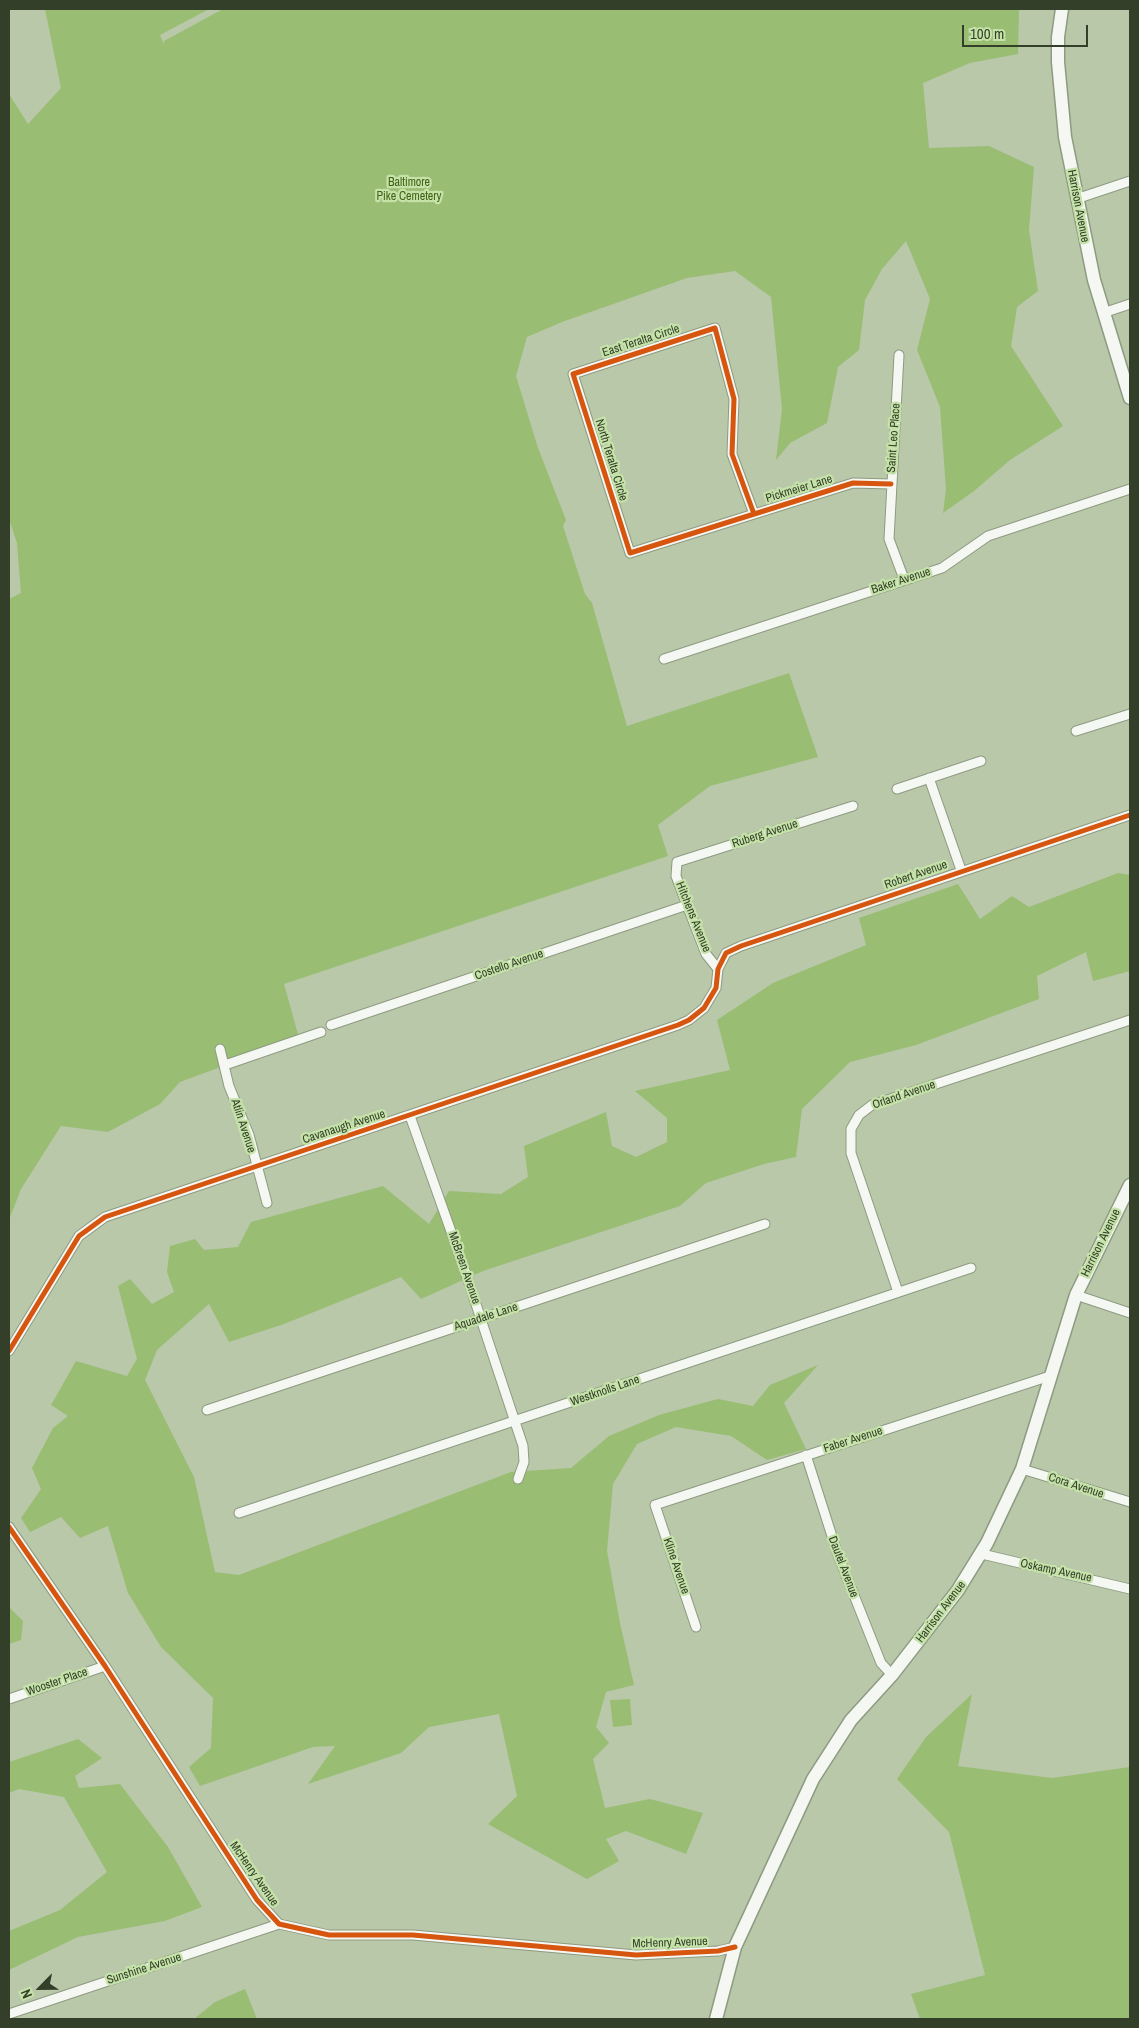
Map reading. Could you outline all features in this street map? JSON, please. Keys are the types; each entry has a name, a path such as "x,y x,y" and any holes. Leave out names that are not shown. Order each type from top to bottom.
{"main road":[{"name":"Harrison Avenue","path":"1062,9 1058,37 1058,62 1064,137 1076,199 1103,313 1130,398"},
{"name":"Harrison Avenue","path":"716,2019 735,1947 813,1779 851,1720 892,1675 958,1590 982,1554 1022,1469 1076,1295 1130,1185"}],"street":[{"path":"1076,199 1130,181"},
{"path":"1103,313 1130,304"},
{"name":"East Teralta Circle","path":"573,374 715,328 734,399 732,454 754,514"},
{"name":"Saint Leo Place","path":"899,355 889,539 904,579"},
{"name":"North Teralta Circle","path":"573,374 630,553"},
{"name":"Pickmeier Lane","path":"630,553 854,483 891,484"},
{"name":"Baker Avenue","path":"664,659 942,568 988,536 1130,489"},
{"path":"1076,731 1130,714"},
{"path":"897,789 981,761"},
{"path":"929,778 961,870"},
{"name":"Ruberg Avenue","path":"677,862 852,806"},
{"name":"Robert Avenue","path":"718,969 726,953 741,946 961,870 1130,815"},
{"name":"Hitchens Avenue","path":"677,862 676,876 687,905 706,954 718,969"},
{"name":"Costello Avenue","path":"331,1026 687,905"},
{"name":"Cavanaugh Avenue","path":"9,1351 78,1236 106,1217 410,1116 689,1020 698,1014 711,998 716,988 718,969"},
{"name":"Orland Avenue","path":"898,1292 849,1145 851,1129 859,1115 872,1105 1130,1020"},
{"path":"225,1065 321,1032"},
{"name":"Atlin Avenue","path":"220,1049 230,1086 249,1135 267,1203"},
{"name":"McBreen Avenue","path":"410,1116 515,1420 524,1454 518,1479"},
{"name":"Aquadale Lane","path":"207,1410 765,1224"},
{"name":"Westknolls Lane","path":"239,1514 971,1268"},
{"path":"1076,1295 1130,1313"},
{"name":"Faber Avenue","path":"655,1505 1050,1376"},
{"name":"Dautel Avenue","path":"806,1455 838,1554 881,1663 892,1675"},
{"name":"Cora Avenue","path":"1022,1469 1130,1502"},
{"name":"Kline Avenue","path":"655,1505 696,1627"},
{"name":"McHenry Avenue","path":"9,1527 106,1666 257,1900 279,1924 328,1936 413,1935 636,1955 711,1951 735,1947"},
{"name":"Oskamp Avenue","path":"982,1554 1130,1589"},
{"name":"Wooster Place","path":"9,1699 106,1666"},
{"name":"Sunshine Avenue","path":"9,2014 279,1924"}],"green space":[{"name":"Baltimore Pike Cemetery","path":"45,9 209,9 160,35 164,44 164,41 223,9 1019,9 1018,54 970,63 923,83 929,148 989,146 1034,167 1029,230 1038,291 1017,307 1011,346 1063,426 1010,460 974,491 943,513 946,489 940,407 917,350 930,299 906,241 882,269 865,300 859,350 838,367 827,423 790,443 776,460 782,409 771,297 735,271 687,278 562,322 527,337 516,376 538,448 566,520 563,526 585,594 592,603 627,726 789,673 818,757 710,786 658,825 668,856 284,984 299,1038 180,1082 160,1104 108,1132 61,1126 21,1189 9,1220 9,599 21,593 17,543 9,519 9,94 28,124 61,88"},
{"path":"1118,873 1130,875 1130,971 1093,981 1086,952 1037,976 1039,999 916,1045 850,1062 802,1109 796,1157 764,1164 706,1183 680,1206 483,1271 421,1299 401,1277 284,1324 229,1342 209,1304 157,1350 145,1380 194,1477 215,1572 239,1575 511,1472 571,1468 609,1436 659,1415 718,1399 753,1406 770,1385 818,1365 784,1403 806,1449 767,1460 731,1436 676,1427 637,1444 613,1484 607,1551 634,1685 606,1692 596,1727 609,1743 593,1759 605,1808 650,1799 703,1813 686,1854 626,1831 606,1839 619,1861 587,1879 488,1824 517,1796 499,1714 429,1727 401,1753 308,1784 335,1746 313,1747 200,1786 189,1767 211,1748 213,1698 161,1647 128,1593 108,1526 80,1538 61,1517 30,1532 21,1518 41,1489 32,1468 53,1428 68,1416 51,1405 76,1361 127,1376 137,1359 118,1286 130,1279 152,1304 174,1292 167,1272 170,1246 195,1239 204,1250 238,1247 251,1222 383,1186 429,1224 449,1191 501,1194 528,1177 524,1146 606,1112 612,1146 636,1157 667,1142 667,1118 635,1091 730,1070 717,1020 773,983 866,945 859,918 958,884 980,919 1012,896 1029,907"},
{"path":"9,1607 23,1621 21,1640 9,1644"},
{"path":"972,1694 958,1766 1052,1778 1130,1767 1130,2019 920,2019 911,1994 985,1975 949,1832 897,1779 926,1737"},
{"path":"630,1699 632,1725 613,1727 610,1700"},
{"path":"78,1739 102,1758 75,1776 79,1788 120,1784 168,1847 202,1907 165,1921 78,1937 9,1970 9,1931 60,1910 107,1872 64,1797 19,1789 9,1793 9,1762"},
{"path":"245,1989 257,2019 194,2019 215,2002"}],"cycle path":[{"path":"754,514 732,454 734,399 715,328 573,374 630,553 853,483 891,484"},
{"path":"9,1351 79,1236 105,1217 678,1025 689,1020 704,1008 716,988 718,969 726,953 741,946 1130,815"},
{"path":"9,1527 105,1666 257,1900 279,1924 329,1935 413,1935 636,1955 718,1951 735,1947"}]}
